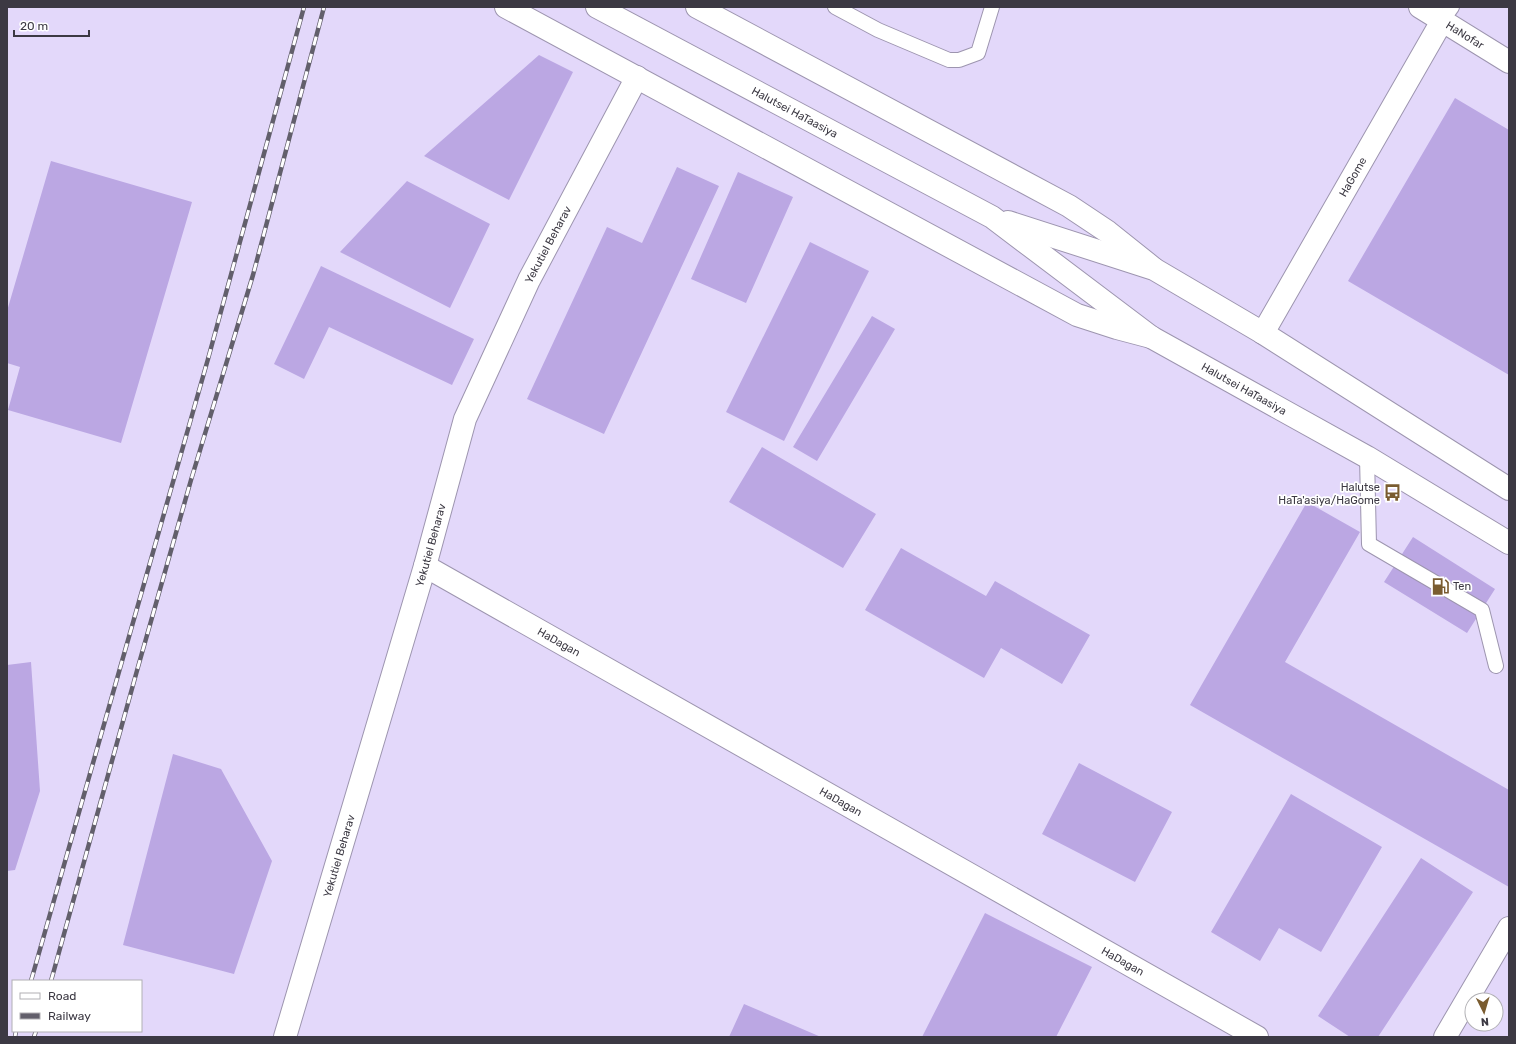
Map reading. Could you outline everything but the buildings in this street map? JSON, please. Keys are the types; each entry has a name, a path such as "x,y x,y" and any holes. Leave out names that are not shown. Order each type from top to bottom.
{"street":[{"path":"506,7 1077,315 1151,337"},
{"name":"Halutsei HaTaasiya","path":"597,7 992,217 1151,337 1367,457 1509,543"},
{"path":"697,7 1069,206 1108,232 1154,269"},
{"name":"HaNofar","path":"1420,7 1447,14 1509,62"},
{"name":"HaGome","path":"1263,333 1447,14"},
{"name":"Yekutiel Beharav","path":"285,1037 425,566 465,419 529,280 638,77"},
{"name":"Halutsei HaTaasiya","path":"992,217 1154,269 1263,333 1509,489"},
{"name":"HaDagan","path":"425,566 1258,1037"},
{"path":"1445,1037 1509,928"}],"lane":[{"path":"835,7 878,30 949,60 959,60 978,53 992,7"},
{"path":"1367,457 1369,544 1482,610 1496,666"}],"shaded area":[{"path":"7,7 1509,7 1509,1037 7,1037"}],"railway":[{"path":"31,980 208,359 304,7"},
{"path":"51,980 191,480 253,275 324,7"},
{"path":"15,1037 16,1032"},
{"path":"34,1037 36,1032"}],"place":[{"name":"Halutse HaTa'asiya/HaGome","path":"1393,493"},
{"name":"Ten","path":"1440,586"}]}
